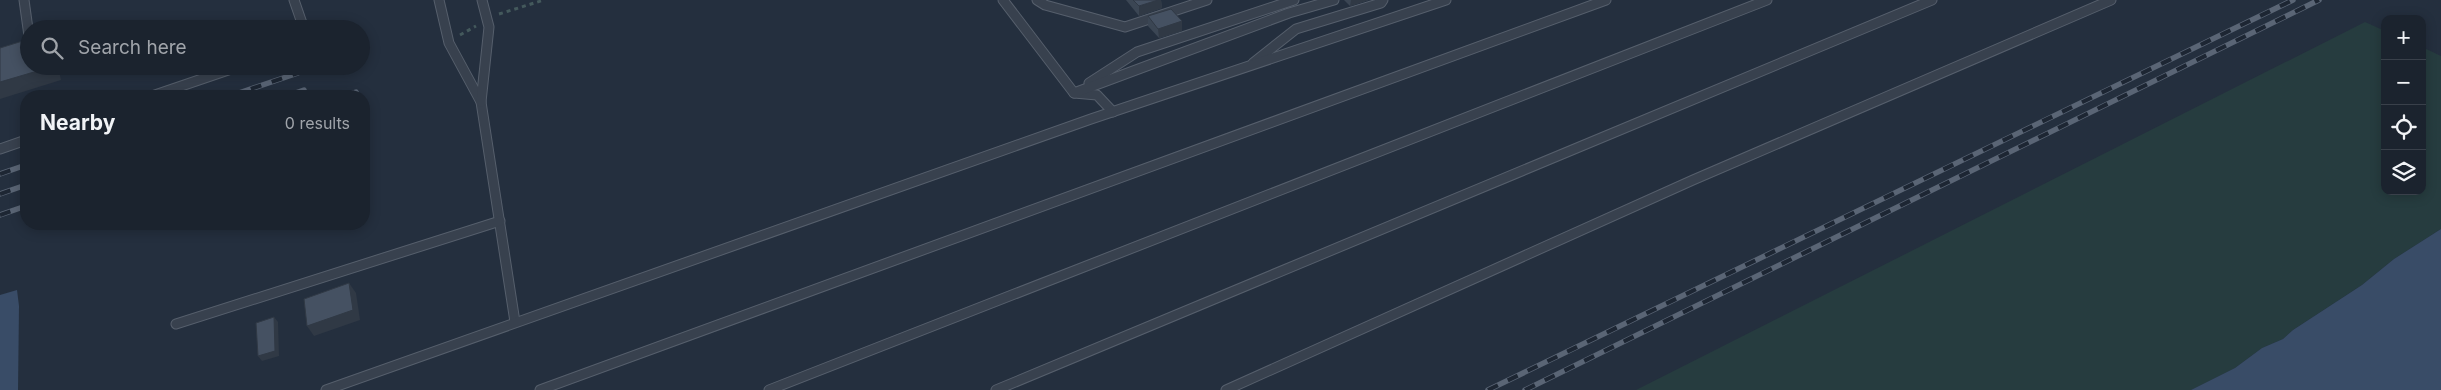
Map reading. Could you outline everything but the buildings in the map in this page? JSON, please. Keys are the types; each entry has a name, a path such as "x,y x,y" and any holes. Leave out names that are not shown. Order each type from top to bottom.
{"lane":[{"path":"24,0 27,20"},
{"path":"294,0 302,20"},
{"path":"439,0 450,43 480,102"},
{"path":"482,0 489,27 480,102 516,322"},
{"path":"1003,0 1074,93 1097,95 1113,112"},
{"path":"1037,0 1045,5 1124,27 1207,0"},
{"path":"1074,93 1137,52 1294,0"},
{"path":"1074,93 1289,13 1334,0"},
{"path":"1248,67 1296,29 1381,3 1383,0"},
{"path":"326,390 1113,112 1446,0"},
{"path":"540,390 1606,0"},
{"path":"769,390 1767,0"},
{"path":"996,390 1932,0"},
{"path":"1226,390 1693,180 2111,0"},
{"path":"170,90 214,75"},
{"path":"0,148 20,142"},
{"path":"176,324 500,221"}],"green space":[{"path":"2365,22 2381,29 2381,195 2426,195 2426,49 2441,56 2441,229 2394,259 2362,285 2293,330 2283,339 2262,348 2235,368 2191,390 1636,390"}],"water":[{"path":"2441,229 2441,390 2191,390 2235,368 2262,348 2283,339 2293,330 2362,285 2394,259"},
{"path":"17,290 19,306 18,390 0,390 0,295"}],"railway":[{"path":"1488,390 2293,0"},
{"path":"1525,390 2319,0"},
{"path":"248,90 292,75"},
{"path":"0,174 20,167"},
{"path":"0,194 20,187"},
{"path":"0,215 20,208"}]}
